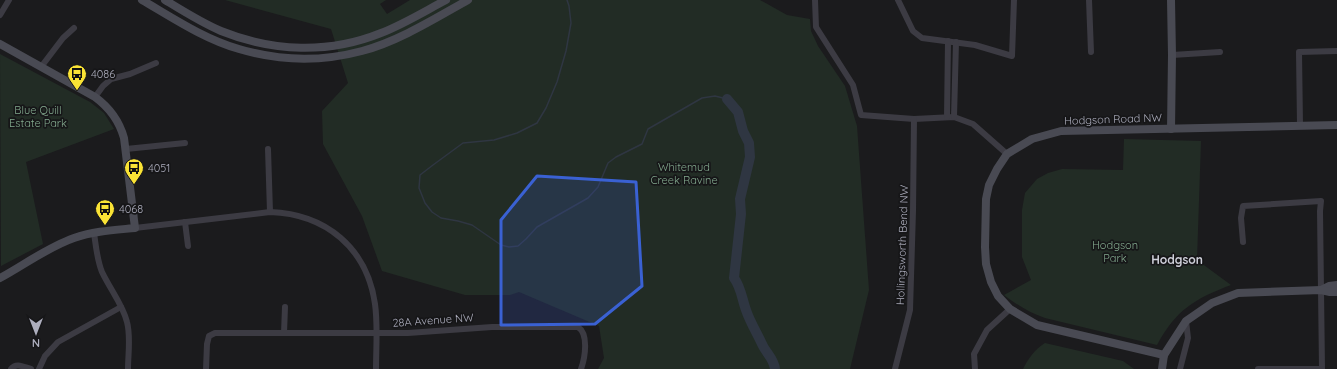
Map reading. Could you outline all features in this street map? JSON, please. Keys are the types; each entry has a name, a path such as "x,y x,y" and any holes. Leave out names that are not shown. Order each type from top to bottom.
{"street":[{"path":"0,15 9,0"},
{"path":"142,0 193,30 238,49 292,59 334,57 362,51 413,30 468,0"},
{"path":"165,0 220,30 242,39 277,46 310,48 331,47 381,33 446,0"},
{"path":"815,0 816,27 853,85 861,115 914,119 950,117 973,124 1007,154"},
{"path":"898,0 913,31 922,38 975,45 1012,56 1014,0"},
{"path":"1089,0 1091,52"},
{"path":"1171,129 1172,0"},
{"path":"42,67 63,38 74,28"},
{"path":"948,41 950,117"},
{"path":"950,117 956,42"},
{"path":"0,44 95,97 110,109 122,129 136,228"},
{"path":"1300,125 1300,52 1337,51"},
{"path":"1172,55 1220,52"},
{"path":"95,97 103,86 111,79 130,74 156,64"},
{"name":"Hollingsworth Bend NW","path":"895,369 910,310 914,212 914,119"},
{"name":"Hodgson Road NW","path":"1164,354 1037,325 1010,309 998,296 991,282 986,264 984,247 986,199 989,185 996,169 1007,154 1032,139 1061,132 1337,125"},
{"path":"126,149 185,143"},
{"path":"268,149 270,212"},
{"path":"1243,242 1241,218 1243,206 1321,201 1322,369 1258,369"},
{"path":"0,278 58,245 75,238 94,233 270,212 291,214 312,220 330,230 341,238 361,262 372,288 376,306 376,369"},
{"path":"185,222 188,246"},
{"path":"94,233 99,265 126,317 128,326 128,369"},
{"path":"1321,290 1329,286 1337,286"},
{"path":"1162,369 1164,354 1186,321 1212,303 1238,293 1321,290 1337,292"},
{"path":"38,369 45,356 58,342 120,307"},
{"path":"284,333 285,307"},
{"path":"974,369 974,354 987,330 1010,309"},
{"path":"1180,369 1188,338 1186,321"},
{"name":"28A Avenue NW","path":"206,369 206,344 209,336 220,333 421,333 492,327 575,327 582,330 584,335 585,353 581,369"},
{"path":"11,369 16,365 31,369"}],"highlighted area":[{"path":"537,176 636,182 642,286 595,324 501,325 501,220"}],"green space":[{"name":"Whitemud Creek Ravine","path":"225,0 386,0 380,4 387,14 410,0 760,0 787,15 810,19 811,31 818,46 845,86 857,126 869,290 850,369 598,369 604,358 599,326 519,292 510,295 465,295 382,271 362,216 323,144 322,111 348,83 331,29"},
{"name":"Blue Quill Estate Park","path":"0,54 90,102 104,113 114,129 26,162 43,244 1,266"},
{"name":"Hodgson Park","path":"1124,139 1201,141 1197,260 1231,285 1206,295 1187,307 1171,323 1157,345 1045,318 1034,314 1004,295 1031,280 1022,257 1022,210 1025,193 1037,179 1048,173 1062,169 1123,170"},
{"path":"1045,343 1123,361 1134,369 1023,369 1032,354"}],"waterway":[{"path":"567,0 571,23 566,51 557,82 546,108 537,123 517,133 494,140 463,143 420,175 419,188 425,203 432,212 441,218 472,225 501,245 509,247 518,246 537,227 588,198 598,187 608,163 616,157 642,144 648,129 702,98 715,96 727,99"},
{"path":"727,99 738,112 743,131 749,143 750,157 740,199 741,214 734,278 740,289 749,319 773,362 775,369"}],"place":[{"name":"4086","path":"77,91"},
{"name":"4051","path":"134,185"},
{"name":"4068","path":"105,226"}],"district":[{"name":"Hodgson","path":"1177,259"}]}
